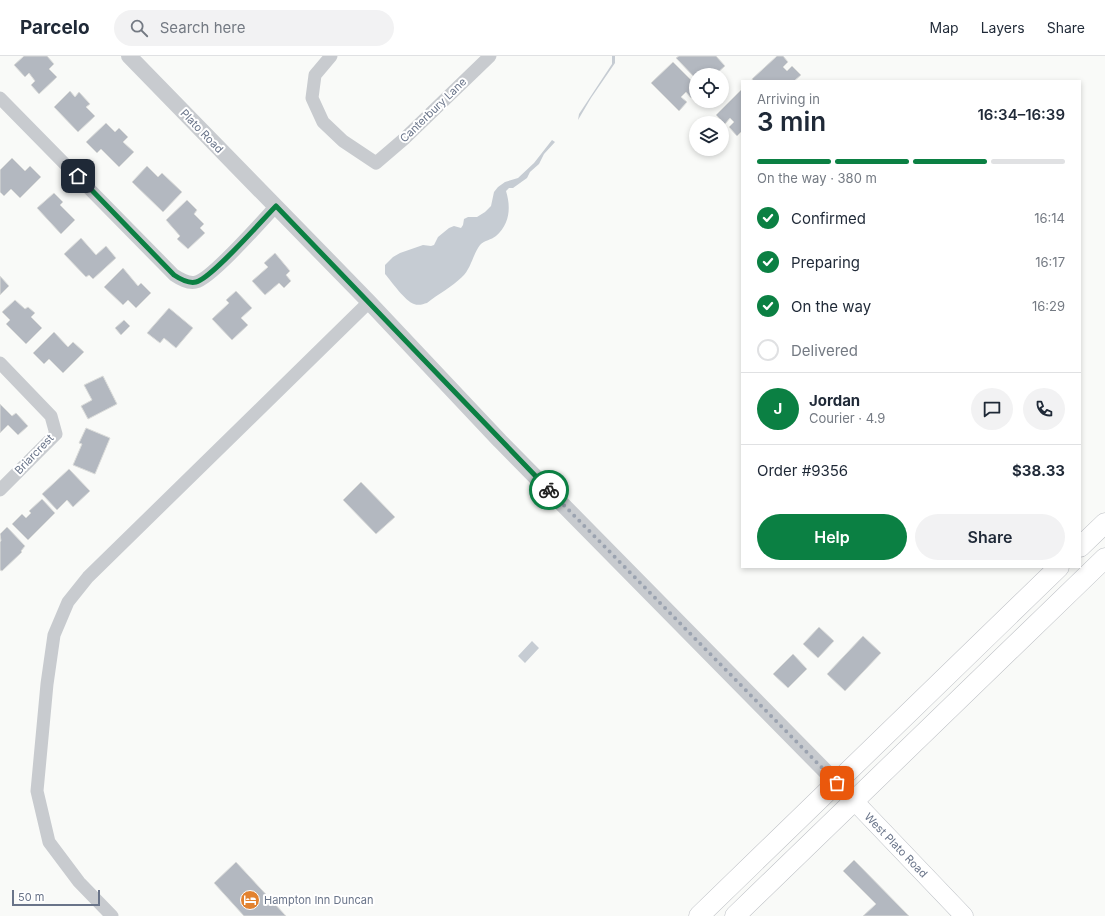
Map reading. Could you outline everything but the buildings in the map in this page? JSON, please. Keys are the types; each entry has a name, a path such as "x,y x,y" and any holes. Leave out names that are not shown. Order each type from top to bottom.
{"main road":[{"path":"1081,546 1103,529"},
{"path":"735,916 1105,558"},
{"path":"699,916 1058,568"},
{"name":"West Plato Road","path":"837,783 964,916"}],"street":[{"name":"Plato Road","path":"129,56 276,206"},
{"name":"Canterbury Lane","path":"331,56 315,75 312,98 323,122 343,141 376,163 404,139 490,56"},
{"path":"0,98 174,275 183,281 196,282 204,278 228,256 276,206"},
{"name":"West Plato Road","path":"276,206 500,440 837,783"},
{"path":"112,916 79,882 49,842 37,791 47,684 54,635 68,602 88,577 369,302"},
{"name":"Briarcrest","path":"0,363 51,416 56,434 0,490"}],"shaded area":[{"path":"612,56 615,56 615,63 578,120 579,114 612,64"},
{"path":"552,140 555,142 544,154 539,164 530,172 527,178 506,191 509,203 507,221 496,236 480,245 465,274 458,281 427,303 416,305 410,302 385,274 385,265 393,257 400,253 423,245 434,245 438,237 449,228 454,226 461,228 464,219 468,217 477,217 485,212 491,206 494,192 498,187 505,182 518,178 534,163"},
{"path":"532,641 539,648 525,663 518,656"}],"way so far":[{"path":"549,490 837,783"}],"place":[{"name":"Hampton Inn Duncan","path":"250,900"}],"route":[{"path":"78,176 174,275 183,281 196,282 204,278 228,256 276,206 549,490"}]}
